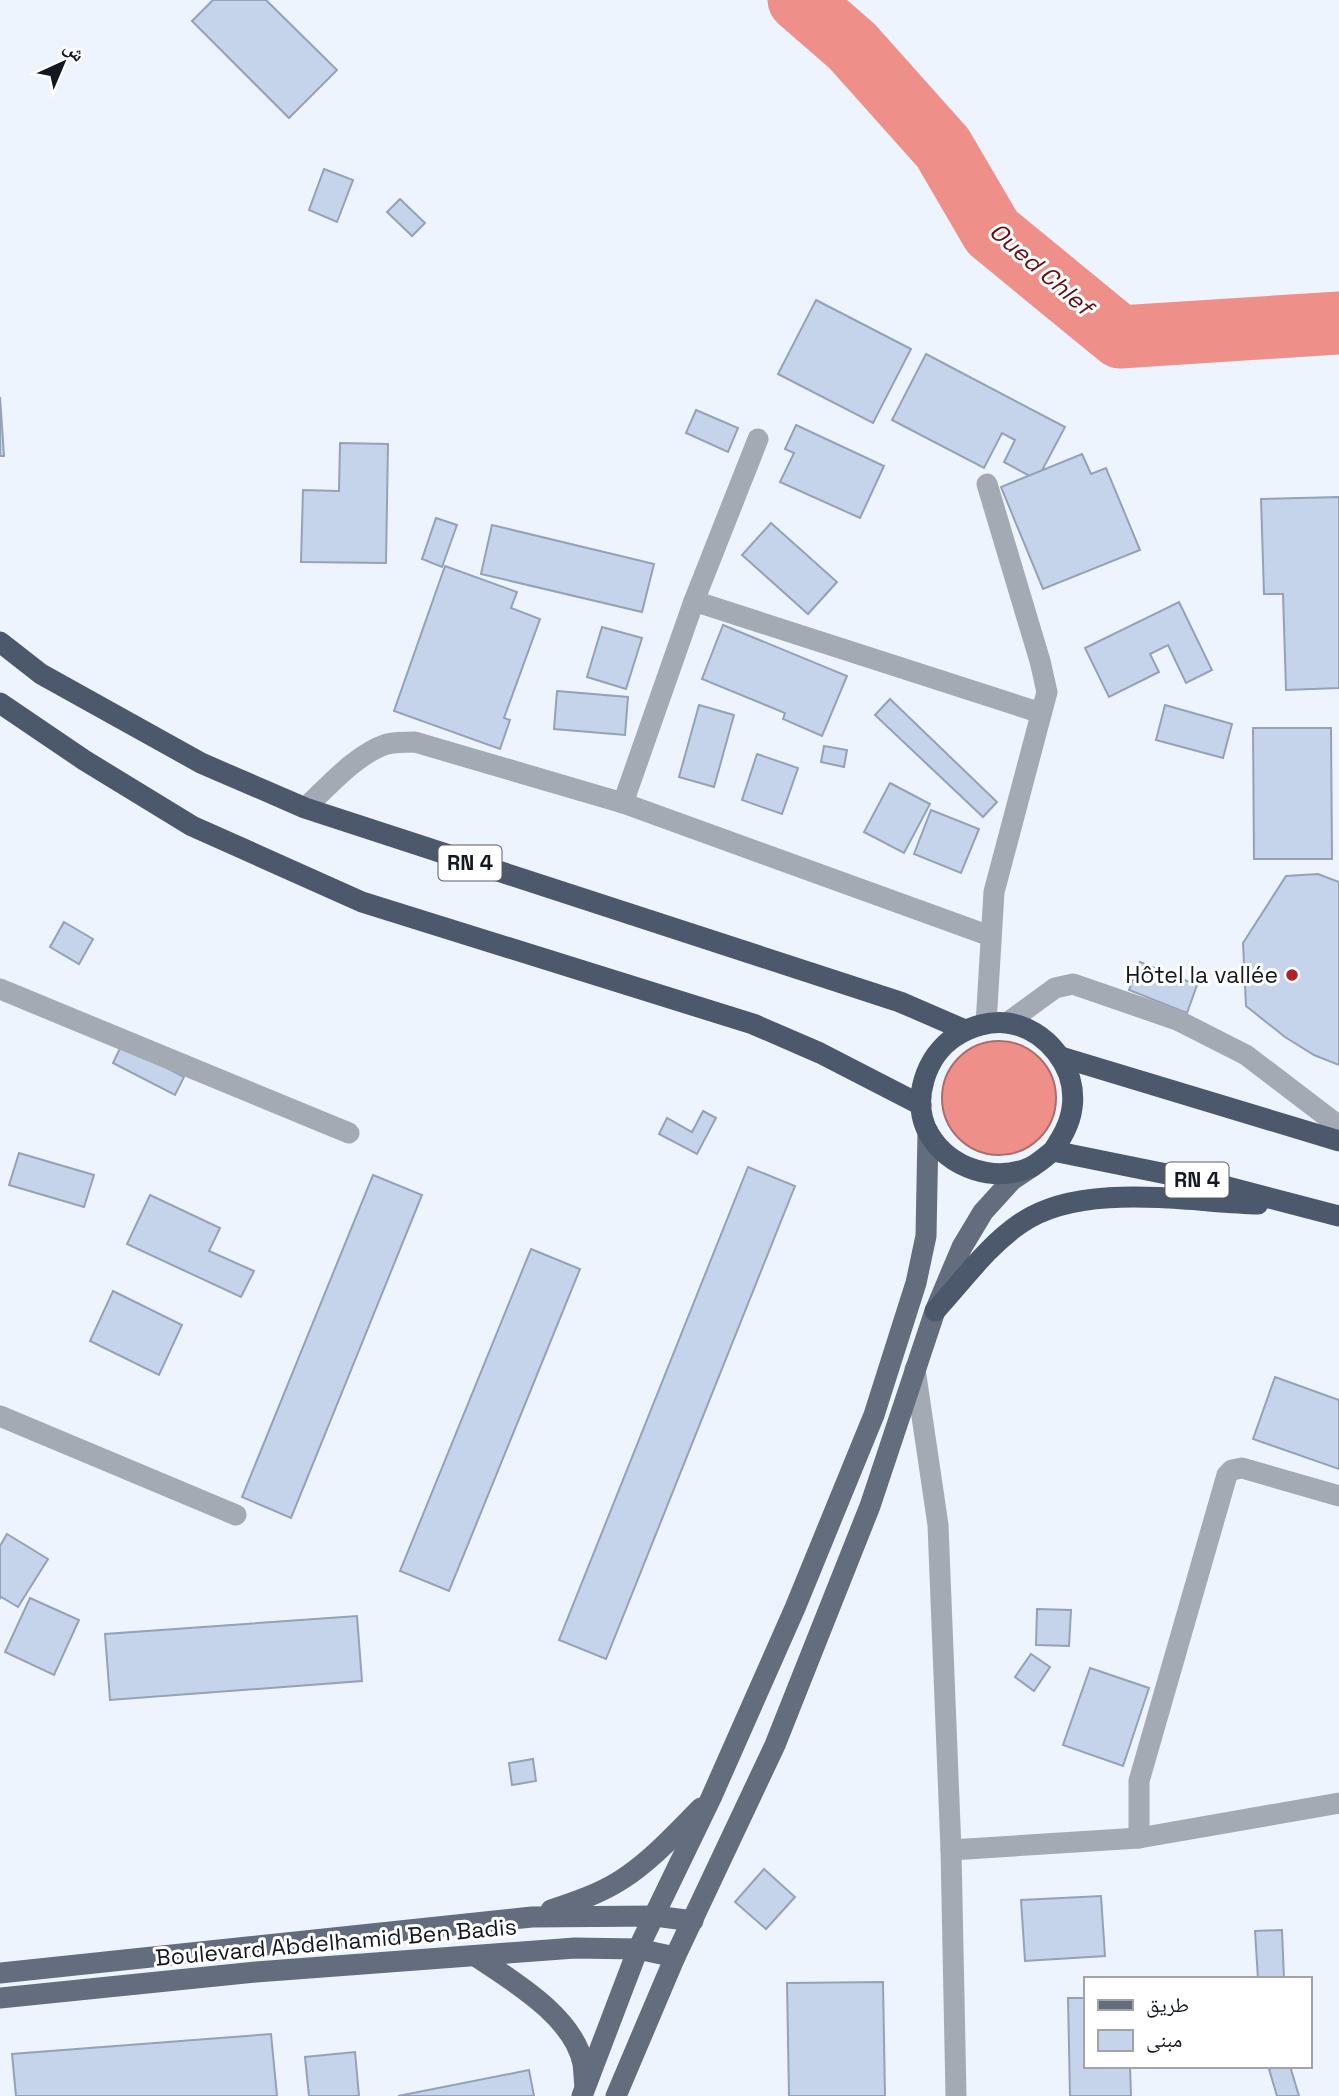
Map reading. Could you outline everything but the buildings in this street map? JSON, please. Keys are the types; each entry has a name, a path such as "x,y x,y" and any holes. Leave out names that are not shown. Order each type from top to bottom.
{"highway":[{"name":"RN 4","path":"0,642 41,674 201,763 305,808 900,1002 965,1030"},
{"path":"0,703 84,760 192,826 362,902 753,1024 820,1053 921,1105"},
{"path":"1007,1023 1028,1029 1046,1041 1060,1057 1071,1080 1073,1105 1066,1130 1053,1151 1033,1166 1009,1174 983,1173 960,1164 940,1149 928,1132 921,1105 923,1082 931,1061 946,1042 965,1030 986,1024 1007,1023"},
{"path":"1060,1057 1339,1141"},
{"name":"RN 4","path":"1053,1151 1216,1184 1339,1216"},
{"path":"935,1311 993,1246 1022,1222 1055,1206 1141,1196 1238,1204 1298,1205"}],"main road":[{"path":"583,2092 638,1949 711,1798 795,1608 874,1415 916,1283 926,1236 928,1132"},
{"path":"616,2096 675,1957 775,1745 870,1506 935,1311 962,1247 974,1224 1012,1181 1033,1166"},
{"path":"533,1917 593,1895 621,1881 649,1859 711,1798"},
{"path":"533,1917 655,1916 693,1921"},
{"name":"Boulevard Abdelhamid Ben Badis","path":"0,1973 533,1917"},
{"name":"Boulevard Abdelhamid Ben Badis","path":"0,1998 256,1972 575,1948 638,1949 675,1957"},
{"path":"477,1957 524,1989 560,2021 575,2043 583,2063 583,2092"}],"street":[{"path":"622,803 694,601 758,439"},
{"path":"986,1024 994,892 1047,692 987,484"},
{"path":"694,601 1041,713"},
{"path":"305,808 346,770 374,750 390,743 415,742 622,803 990,936"},
{"path":"1007,1023 1055,988 1073,984 1177,1020 1246,1055 1339,1126"},
{"path":"2,997 349,1133"},
{"path":"915,1369 938,1525 951,1850 956,2096"},
{"path":"0,1416 236,1515"},
{"path":"1139,1838 1139,1781 1227,1475 1232,1470 1242,1468 1339,1496"},
{"path":"951,1850 1139,1838 1339,1803"}],"shaded area":[{"path":"999,1041 1021,1045 1040,1057 1052,1076 1056,1098 1052,1120 1040,1139 1021,1151 999,1155 977,1151 958,1139 946,1120 942,1098 946,1076 958,1057 977,1045"}],"waterway":[{"name":"Oued Chlef","path":"799,0 852,46 943,148 992,232 1120,337 1339,323"}],"place":[{"name":"Hôtel la vallée","path":"1292,975"}]}
